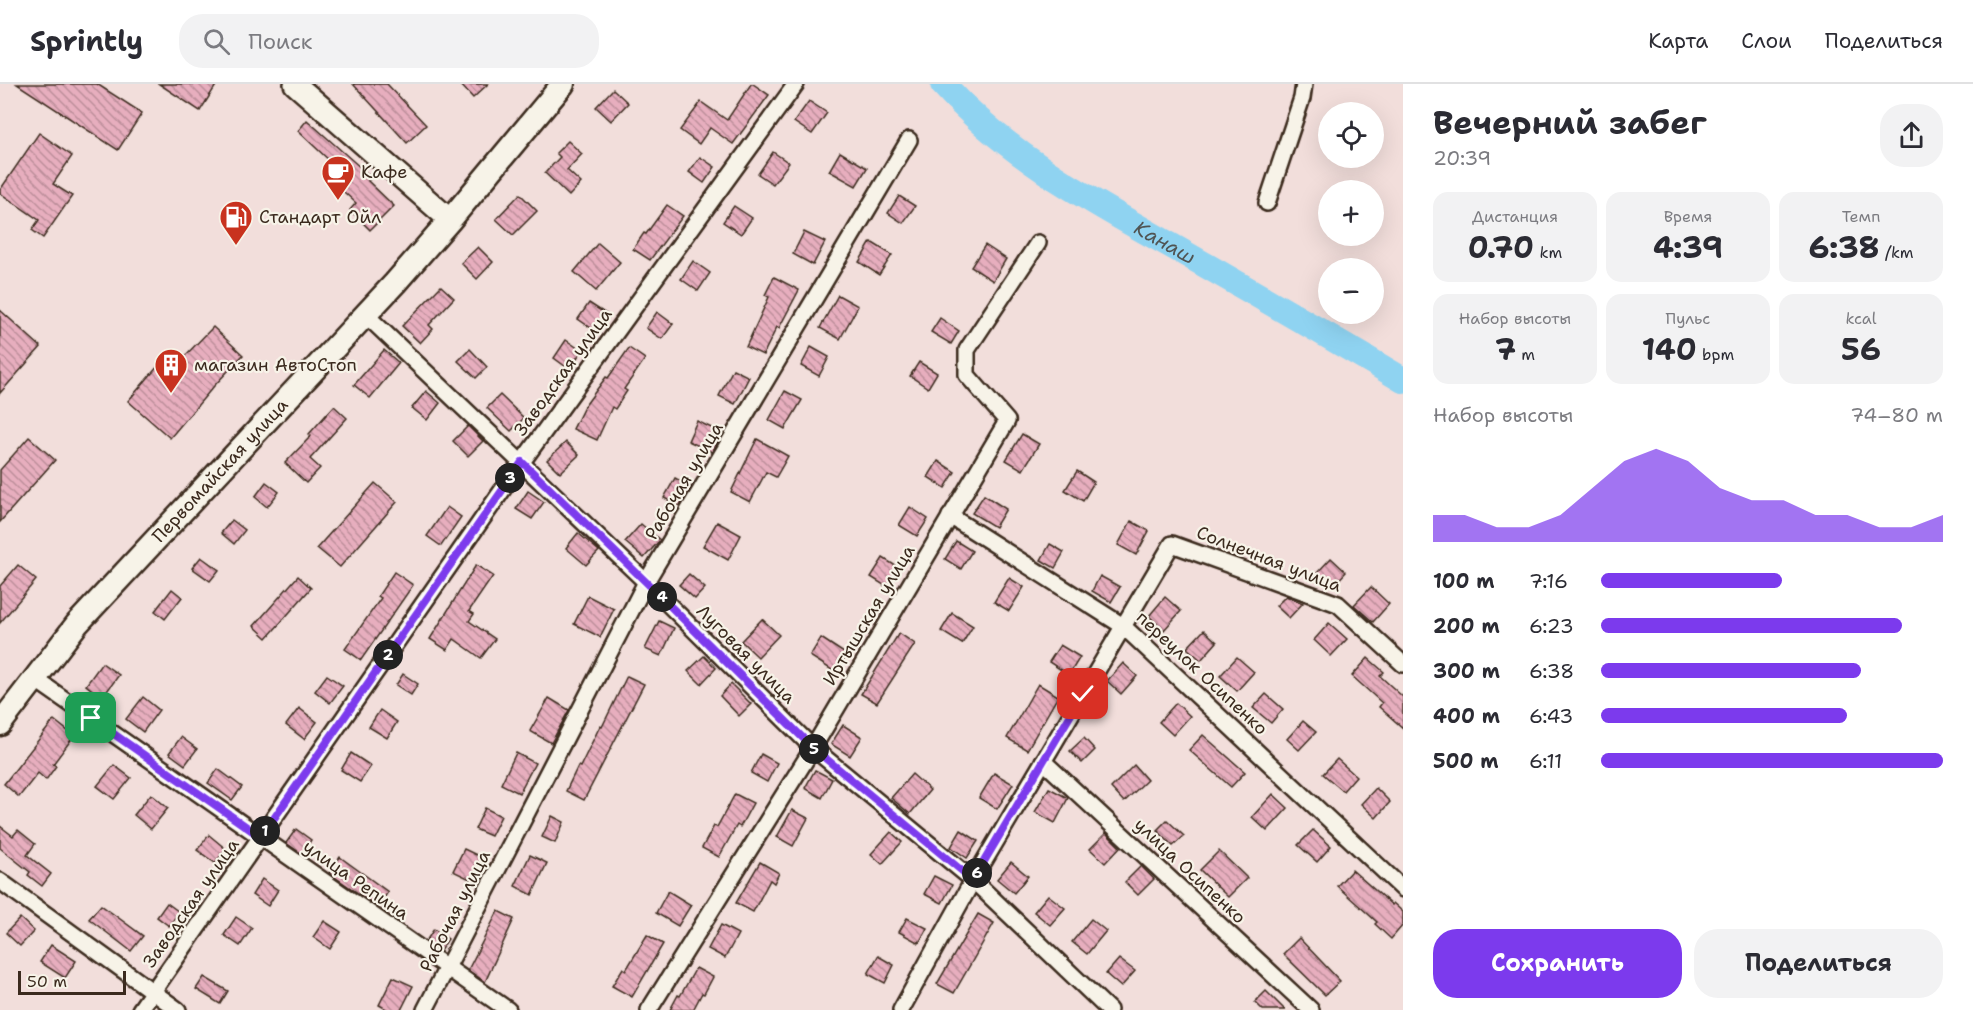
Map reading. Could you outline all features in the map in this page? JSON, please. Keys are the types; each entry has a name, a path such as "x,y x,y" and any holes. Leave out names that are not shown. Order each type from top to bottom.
{"main road":[{"path":"295,84 450,220"},
{"name":"Первомайская улица","path":"0,724 77,624 366,315 450,220 563,84"}],"street":[{"name":"Заводская улица","path":"140,1010 522,462 796,84"},
{"path":"1268,203 1302,98 1304,84"},
{"name":"Рабочая улица","path":"425,1010 646,582 909,140"},
{"name":"Иртышская улица","path":"649,1010 813,748 1007,421 967,375 967,350 1038,243"},
{"name":"Луговая улица","path":"366,315 646,582 813,748 973,880 1108,1010"},
{"name":"переулок Осипенко","path":"950,516 1124,626 1403,889"},
{"name":"Солнечная улица","path":"1124,626 1172,544 1338,604 1403,664"},
{"path":"901,1010 973,880 1124,626"},
{"name":"улица Репина","path":"35,679 508,1010"},
{"name":"улица Осипенко","path":"1043,761 1311,1010"},
{"path":"0,880 178,1010"}],"building":[{"path":"17,84 97,84 142,113 118,150"},
{"path":"159,84 217,84 200,111"},
{"path":"353,84 387,84 426,125 407,143"},
{"path":"460,84 488,84 473,98"},
{"path":"751,84 769,95 733,144 710,128 699,144 680,130 701,102 727,120"},
{"path":"613,89 628,103 611,121 596,107"},
{"path":"809,101 827,113 812,134 794,122"},
{"path":"307,120 371,177 368,181 394,206 370,230 350,210 356,203 322,172 331,162 298,131"},
{"path":"39,133 72,156 53,184 72,196 43,238 32,230 39,220 0,193"},
{"path":"568,141 582,154 567,170 581,183 569,196 545,173 560,157 556,153"},
{"path":"773,152 789,163 773,184 758,174"},
{"path":"840,152 867,168 856,186 829,171"},
{"path":"700,157 715,167 704,183 689,172"},
{"path":"520,194 537,211 513,235 496,219"},
{"path":"899,196 915,206 903,223 888,213"},
{"path":"667,205 683,216 650,260 633,249"},
{"path":"734,206 752,218 741,234 723,222"},
{"path":"804,232 825,242 813,265 793,254"},
{"path":"871,242 892,255 879,275 859,262"},
{"path":"598,243 620,262 596,291 574,272"},
{"path":"985,245 1006,259 993,281 971,267"},
{"path":"478,247 493,262 477,279 461,263"},
{"path":"693,261 710,273 698,291 681,279"},
{"path":"774,277 799,290 763,355 746,347 769,297 765,295"},
{"path":"441,286 454,298 429,325 433,329 420,343 402,326"},
{"path":"838,295 858,306 840,339 820,328"},
{"path":"589,303 609,316 597,332 578,319"},
{"path":"0,310 41,347 0,393"},
{"path":"657,312 673,324 662,339 646,328"},
{"path":"940,318 959,331 951,344 931,332"},
{"name":"магазин АвтоСтоп","path":"213,327 243,355 170,438 128,401 172,350 182,359"},
{"path":"566,340 582,351 569,369 554,358"},
{"path":"811,347 829,357 819,376 801,366"},
{"path":"629,348 645,359 624,389 627,391 615,409 612,407 597,440 573,429 584,407"},
{"path":"470,349 487,367 476,378 458,361"},
{"path":"384,350 399,363 370,398 354,385"},
{"path":"919,362 937,373 928,388 910,376"},
{"path":"733,369 749,377 735,404 719,396"},
{"path":"426,391 440,403 427,420 412,408"},
{"path":"785,391 802,400 785,429 769,420"},
{"path":"500,395 524,418 511,431 487,408"},
{"path":"334,406 347,418 310,459 320,468 306,483 285,463 311,436 309,434"},
{"path":"697,421 722,433 712,452 688,441"},
{"path":"468,426 483,441 468,456 453,441"},
{"path":"1022,434 1039,444 1023,470 1006,460"},
{"path":"29,437 55,460 0,522 0,470"},
{"path":"757,439 788,456 776,477 766,472 750,502 731,492"},
{"path":"566,442 579,455 560,473 547,460"},
{"path":"938,461 955,472 945,488 928,477"},
{"path":"1077,471 1094,482 1083,501 1065,490"},
{"path":"675,478 691,487 680,506 664,498"},
{"path":"266,482 279,492 267,507 255,497"},
{"path":"375,483 397,502 340,567 317,548"},
{"path":"528,491 544,502 532,519 516,509"},
{"path":"984,495 1006,509 995,527 972,513"},
{"path":"447,507 461,517 441,546 427,536"},
{"path":"910,507 928,519 917,536 899,525"},
{"path":"232,520 245,530 234,544 221,533"},
{"path":"1131,521 1149,531 1136,555 1118,545"},
{"path":"717,522 741,535 728,560 703,546"},
{"path":"641,524 660,540 644,558 625,542"},
{"path":"578,533 599,551 586,565 566,548"},
{"path":"956,541 972,551 961,569 945,559"},
{"path":"1050,544 1064,552 1055,568 1041,560"},
{"path":"201,557 219,570 210,581 192,568"},
{"path":"883,558 899,568 887,587 871,577"},
{"path":"1331,558 1346,572 1332,587 1317,573"},
{"path":"18,565 36,580 0,623 0,586"},
{"path":"476,565 493,576 469,611 474,614 469,621 495,639 481,658 454,639 447,650 430,639"},
{"path":"394,572 413,585 361,660 345,649 381,598 378,596"},
{"path":"689,574 705,588 695,599 679,585"},
{"path":"298,576 311,588 267,638 254,626"},
{"path":"1100,576 1120,587 1111,602 1092,591"},
{"path":"1009,578 1024,587 1009,611 994,602"},
{"path":"1371,587 1389,604 1373,622 1354,605"},
{"path":"172,589 182,597 165,619 155,611"},
{"path":"588,596 614,609 600,637 574,624"},
{"path":"1286,596 1303,603 1289,618 1276,606"},
{"path":"1165,597 1181,611 1164,630 1149,616"},
{"path":"952,613 973,626 962,644 941,631"},
{"path":"762,619 779,635 758,657 741,641"},
{"path":"659,621 674,628 661,656 645,649"},
{"path":"1329,623 1347,639 1331,656 1314,640"},
{"path":"1204,630 1217,642 1201,660 1187,648"},
{"path":"899,633 915,644 877,703 861,694"},
{"path":"821,638 847,655 835,672 810,656"},
{"path":"1060,645 1080,657 1069,675 1049,662"},
{"path":"704,656 716,668 701,684 688,671"},
{"path":"1237,657 1254,672 1237,691 1220,676"},
{"path":"1368,658 1384,672 1380,676 1403,697 1403,728 1379,707 1382,703 1352,676"},
{"path":"102,663 119,675 102,698 86,685"},
{"path":"1123,663 1137,676 1121,694 1107,681"},
{"path":"403,674 418,684 411,695 396,685"},
{"path":"327,675 343,686 330,703 315,691"},
{"path":"627,676 644,684 584,800 566,791 600,726 602,727"},
{"path":"731,684 751,704 739,716 720,696"},
{"path":"1038,684 1058,696 1027,750 1007,738"},
{"path":"1266,694 1283,709 1271,723 1253,708"},
{"path":"143,697 159,710 143,732 126,719"},
{"path":"549,698 569,710 551,743 530,731"},
{"path":"1176,703 1190,716 1173,735 1159,722"},
{"path":"299,708 317,722 304,739 286,725"},
{"path":"380,710 397,722 387,738 369,727"},
{"path":"54,720 74,736 53,764 56,766 46,780 38,773 19,797 4,784"},
{"path":"1303,721 1316,732 1299,750 1287,739"},
{"path":"843,725 862,737 850,756 831,744"},
{"path":"1203,735 1245,772 1231,787 1189,750"},
{"path":"181,737 197,749 185,765 169,753"},
{"path":"1084,738 1095,750 1082,763 1070,751"},
{"path":"351,753 371,766 360,782 341,770"},
{"path":"516,753 535,763 519,793 501,784"},
{"path":"761,754 777,763 767,782 751,773"},
{"path":"1337,759 1356,776 1343,791 1323,774"},
{"path":"114,765 131,778 114,799 97,786"},
{"path":"1134,765 1147,780 1124,802 1111,788"},
{"path":"218,769 242,787 232,800 208,783"},
{"path":"815,770 832,779 822,798 805,788"},
{"path":"994,773 1013,784 997,809 979,798"},
{"path":"912,774 930,790 910,814 891,798"},
{"path":"1049,788 1068,798 1055,823 1035,812"},
{"path":"1376,788 1390,802 1376,818 1361,804"},
{"path":"151,794 168,808 151,829 134,815"},
{"path":"735,794 753,803 740,827 737,825 719,857 702,848 714,826 717,827"},
{"path":"1273,794 1288,808 1267,831 1252,817"},
{"path":"485,808 501,816 491,836 475,829"},
{"path":"792,810 808,818 793,846 777,837"},
{"path":"552,816 564,822 555,843 542,837"},
{"path":"1167,820 1184,836 1173,846 1157,830"},
{"path":"0,826 13,836 18,830 35,844 27,855 51,874 42,886 28,875 30,872 0,848"},
{"path":"296,829 311,840 302,854 286,843"},
{"path":"961,830 978,841 967,858 951,847"},
{"path":"1313,830 1331,846 1317,862 1298,845"},
{"path":"891,832 902,842 882,864 871,854"},
{"path":"1106,833 1120,847 1105,863 1090,849"},
{"path":"209,835 226,849 215,863 197,850"},
{"path":"464,849 483,858 472,880 453,871"},
{"path":"1219,851 1247,878 1228,897 1200,870"},
{"path":"530,855 547,863 532,895 515,886"},
{"path":"340,857 388,892 378,907 329,873"},
{"path":"760,862 779,873 774,883 770,880 753,912 736,903"},
{"path":"1011,862 1028,876 1014,893 997,879"},
{"path":"1141,866 1154,879 1138,895 1125,882"},
{"path":"1352,870 1403,912 1403,925 1391,939 1375,924 1377,922 1337,886"},
{"path":"934,876 952,885 942,903 924,894"},
{"path":"262,879 278,890 268,906 252,895"},
{"path":"668,891 691,905 678,926 656,913"},
{"path":"1048,895 1065,908 1050,925 1034,912"},
{"path":"167,903 179,912 169,926 157,917"},
{"path":"101,905 143,936 131,951 89,919"},
{"path":"498,911 514,919 485,982 468,970"},
{"path":"978,914 994,923 954,993 937,984"},
{"path":"236,917 252,928 240,946 224,935"},
{"path":"20,918 34,931 20,946 6,933"},
{"path":"907,918 927,928 919,943 899,932"},
{"path":"1091,919 1106,931 1087,954 1072,942"},
{"path":"324,921 341,932 330,949 313,937"},
{"path":"721,925 738,934 725,958 708,949"},
{"path":"434,929 448,939 440,951 426,941"},
{"path":"647,935 663,944 632,997 612,986 623,968 626,970"},
{"path":"1299,938 1340,981 1325,995 1283,954"},
{"path":"51,945 76,961 65,978 40,962"},
{"path":"878,956 894,965 885,983 868,974"},
{"path":"1119,959 1135,971 1121,987 1106,974"},
{"path":"696,968 713,977 704,994 702,993 693,1010 670,1010 678,995 680,996"},
{"path":"204,977 228,991 220,1004 196,989"},
{"path":"393,977 413,986 401,1010 388,1010 379,1005"},
{"path":"1266,991 1285,1010 1263,1010 1255,1002"}],"waterway":[{"name":"Канаш","path":"943,84 995,134 1054,177 1403,380"}],"place":[{"name":"Кафе","path":"338,201"},
{"name":"Стандарт Ойл","path":"236,246"},
{"name":"магазин АвтоСтоп","path":"171,394"}],"route":[{"path":"91,718 261,837 522,462 813,748 973,880 1083,694"}]}
